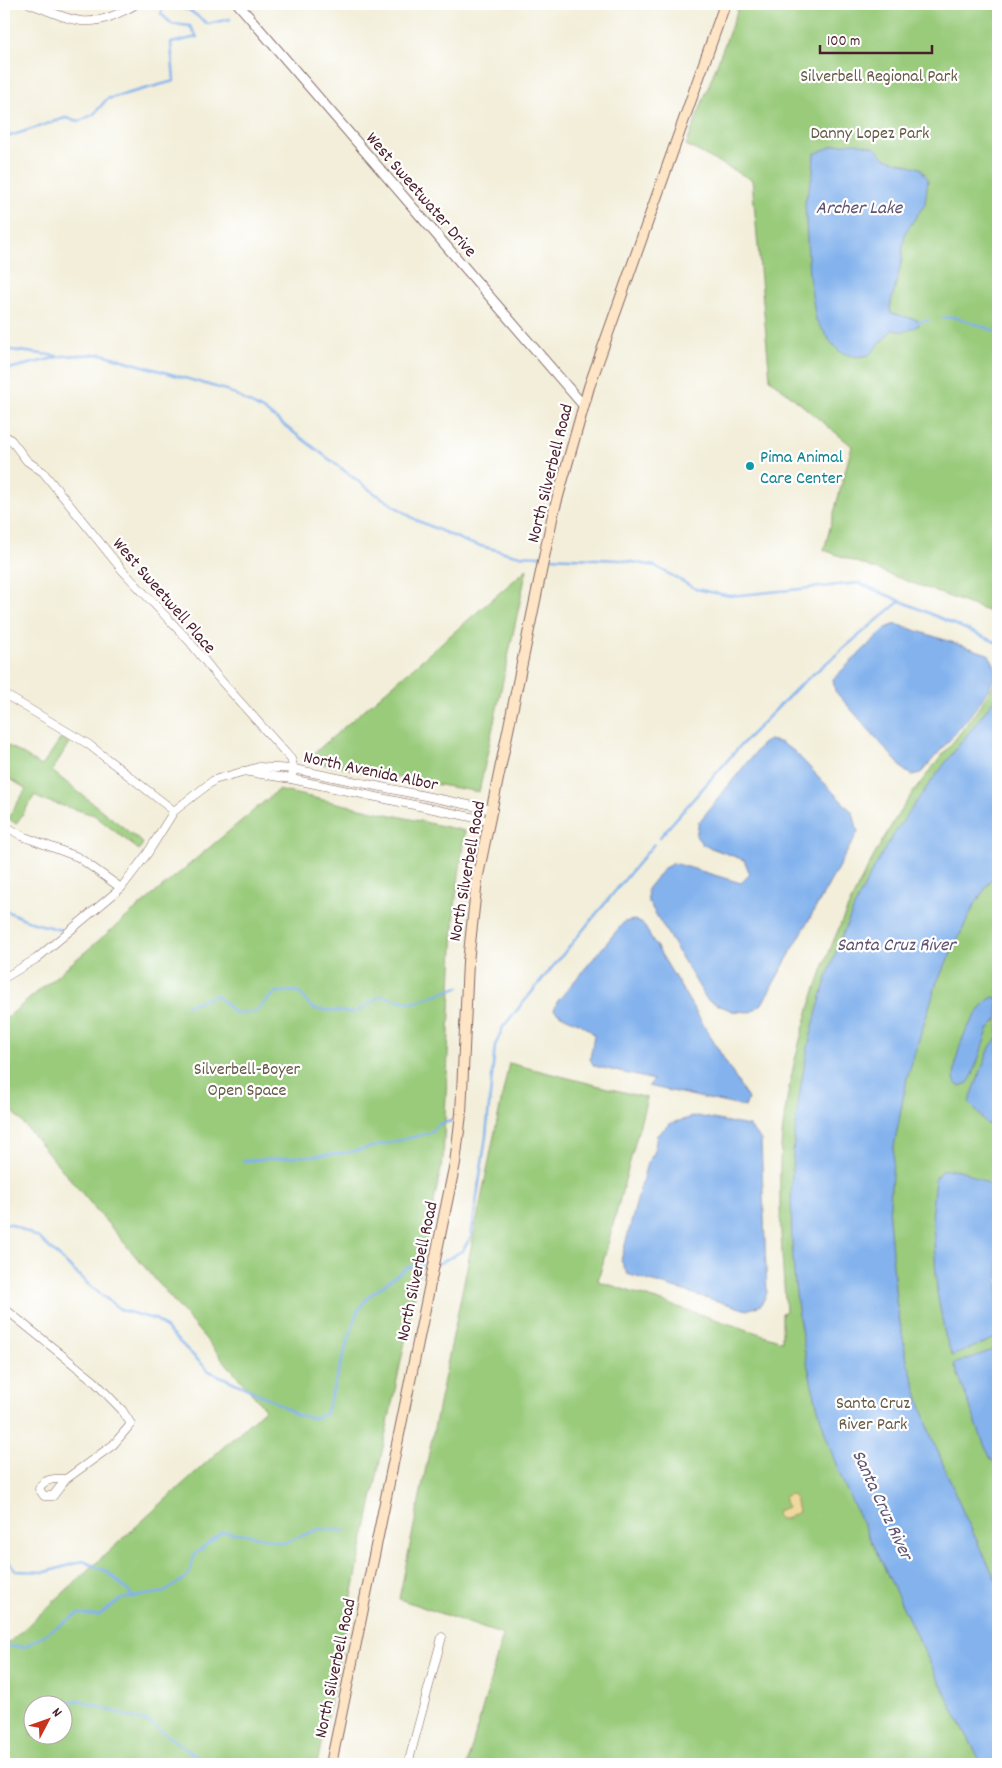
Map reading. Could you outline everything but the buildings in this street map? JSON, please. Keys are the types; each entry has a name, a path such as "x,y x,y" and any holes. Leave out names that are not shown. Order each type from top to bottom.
{"main road":[{"name":"North Silverbell Road","path":"330,1764 455,1164 461,1114 471,921 553,514 583,405 725,4"}],"street":[{"path":"30,4 63,18 92,23 109,18 136,4"},
{"name":"West Sweetwater Drive","path":"238,4 583,405"},
{"name":"West Sweetwell Place","path":"4,435 11,440 27,461 43,472 123,571 190,642 216,675 291,759 294,769"},
{"path":"4,694 88,744 174,811"},
{"name":"North Avenida Albor","path":"4,978 36,959 121,888 147,854 174,811 214,780 258,766 294,769 493,810"},
{"path":"291,779 294,769"},
{"name":"North Avenida Albor","path":"243,772 291,779 490,821"},
{"path":"341,790 343,780"},
{"path":"4,825 22,836 78,857 121,888"},
{"path":"4,1308 94,1381 122,1410 131,1424 113,1445 66,1479"},
{"path":"408,1764 442,1637"}],"green space":[{"name":"Danny Lopez Park","path":"740,4 998,4 998,615 824,550 852,446 770,379 752,180 686,145"},
{"path":"527,569 479,792 305,761"},
{"name":"Santa Cruz River Park","path":"998,676 998,1764 467,1764 503,1635 399,1599 509,1063 647,1098 598,1281 782,1341 782,1313 786,1311 780,1201 780,1164 784,1119 792,1073 818,981 835,936 855,893 899,813 964,728"},
{"path":"61,738 69,743 52,771 143,843 139,850 94,815 40,799 35,795 16,824 8,818 26,789 4,775 4,743 42,766"},
{"name":"Silverbell-Boyer Open Space","path":"278,790 465,831 455,905 443,1159 317,1764 4,1764 4,1647 265,1409 4,1101 4,1020"}],"sand":[{"path":"790,1494 795,1497 798,1512 785,1519 780,1519 776,1515 777,1511 787,1507 784,1497"}],"water":[{"name":"Archer Lake","path":"856,143 874,147 885,158 920,168 928,179 925,204 905,233 901,264 890,307 891,313 918,320 919,325 903,331 893,329 869,355 856,357 840,352 816,320 809,277 805,202 813,172 814,154 835,145"},
{"path":"896,624 988,654 995,669 995,675 990,686 973,712 921,773 912,775 905,771 835,691 833,679 886,628"},
{"name":"Santa Cruz River","path":"998,694 998,869 974,906 937,982 907,1078 894,1147 889,1217 896,1301 907,1360 930,1433 964,1514 998,1584 998,1764 982,1764 934,1671 844,1485 832,1454 811,1383 798,1310 792,1235 792,1161 801,1087 816,1014 839,943 870,875 899,827"},
{"path":"769,740 779,742 794,751 853,813 858,832 762,1004 751,1012 732,1011 707,1000 648,901 647,889 664,868 674,863 741,883 750,874 744,860 703,845 696,836 699,822 762,744"},
{"path":"634,920 643,924 748,1099 745,1107 648,1086 654,1080 594,1066 590,1059 594,1035 590,1030 554,1010 557,1002 624,922"},
{"path":"994,997 998,999 998,1018 988,1030 973,1075 968,1083 960,1086 956,1084 954,1078 961,1042 974,1018 986,1002"},
{"path":"998,1037 998,1126 987,1124 969,1102 990,1047"},
{"path":"697,1116 749,1126 761,1140 767,1293 761,1305 747,1310 627,1274 621,1260 647,1163 654,1153 657,1135 671,1123"},
{"path":"942,1170 963,1171 998,1188 998,1337 952,1356 945,1335 937,1292 932,1208 935,1178"},
{"path":"998,1348 998,1466 991,1459 985,1447 954,1364"}],"waterway":[{"path":"138,4 142,6 163,4"},
{"path":"4,138 65,118 80,121 94,114 107,99 174,81 171,43 197,37 190,26 172,24 161,14 163,4 189,10 208,24 230,19"},
{"path":"267,5 273,4"},
{"path":"943,318 955,317 998,332"},
{"path":"918,322 929,320"},
{"path":"4,349 57,356"},
{"path":"4,370 63,356 102,354 226,390 268,413 370,490 416,520 469,543 516,555 541,556"},
{"path":"546,557 620,560 655,566 696,589 730,596 859,583 998,643"},
{"path":"660,837 740,746 799,686 900,601"},
{"path":"438,1264 462,1251 471,1237 486,1136 495,1046 503,1027 654,844"},
{"path":"4,910 34,923 61,930"},
{"path":"187,1005 216,995 235,1013 255,1012 276,992 298,991 313,1009 354,1013 381,996 412,1003 459,987"},
{"path":"243,1161 346,1153 430,1133 437,1125 451,1121"},
{"path":"4,1223 11,1224 39,1238 90,1286 121,1310 157,1320 209,1371 272,1400 297,1415 314,1418 325,1415 357,1312 368,1297 406,1268 424,1263 431,1265"},
{"path":"4,1646 25,1647 78,1614 98,1616 121,1599 165,1592 188,1576 195,1554 222,1532 245,1534 284,1543 319,1529 346,1531"},
{"path":"4,1556 16,1571 46,1572 83,1561 108,1572 132,1595"},
{"path":"72,1701 80,1701 150,1723 207,1764"}],"place":[{"name":"Pima Animal Care Center","path":"750,466"}],"park label":[{"name":"Silverbell Regional Park","path":"879,75"}]}
